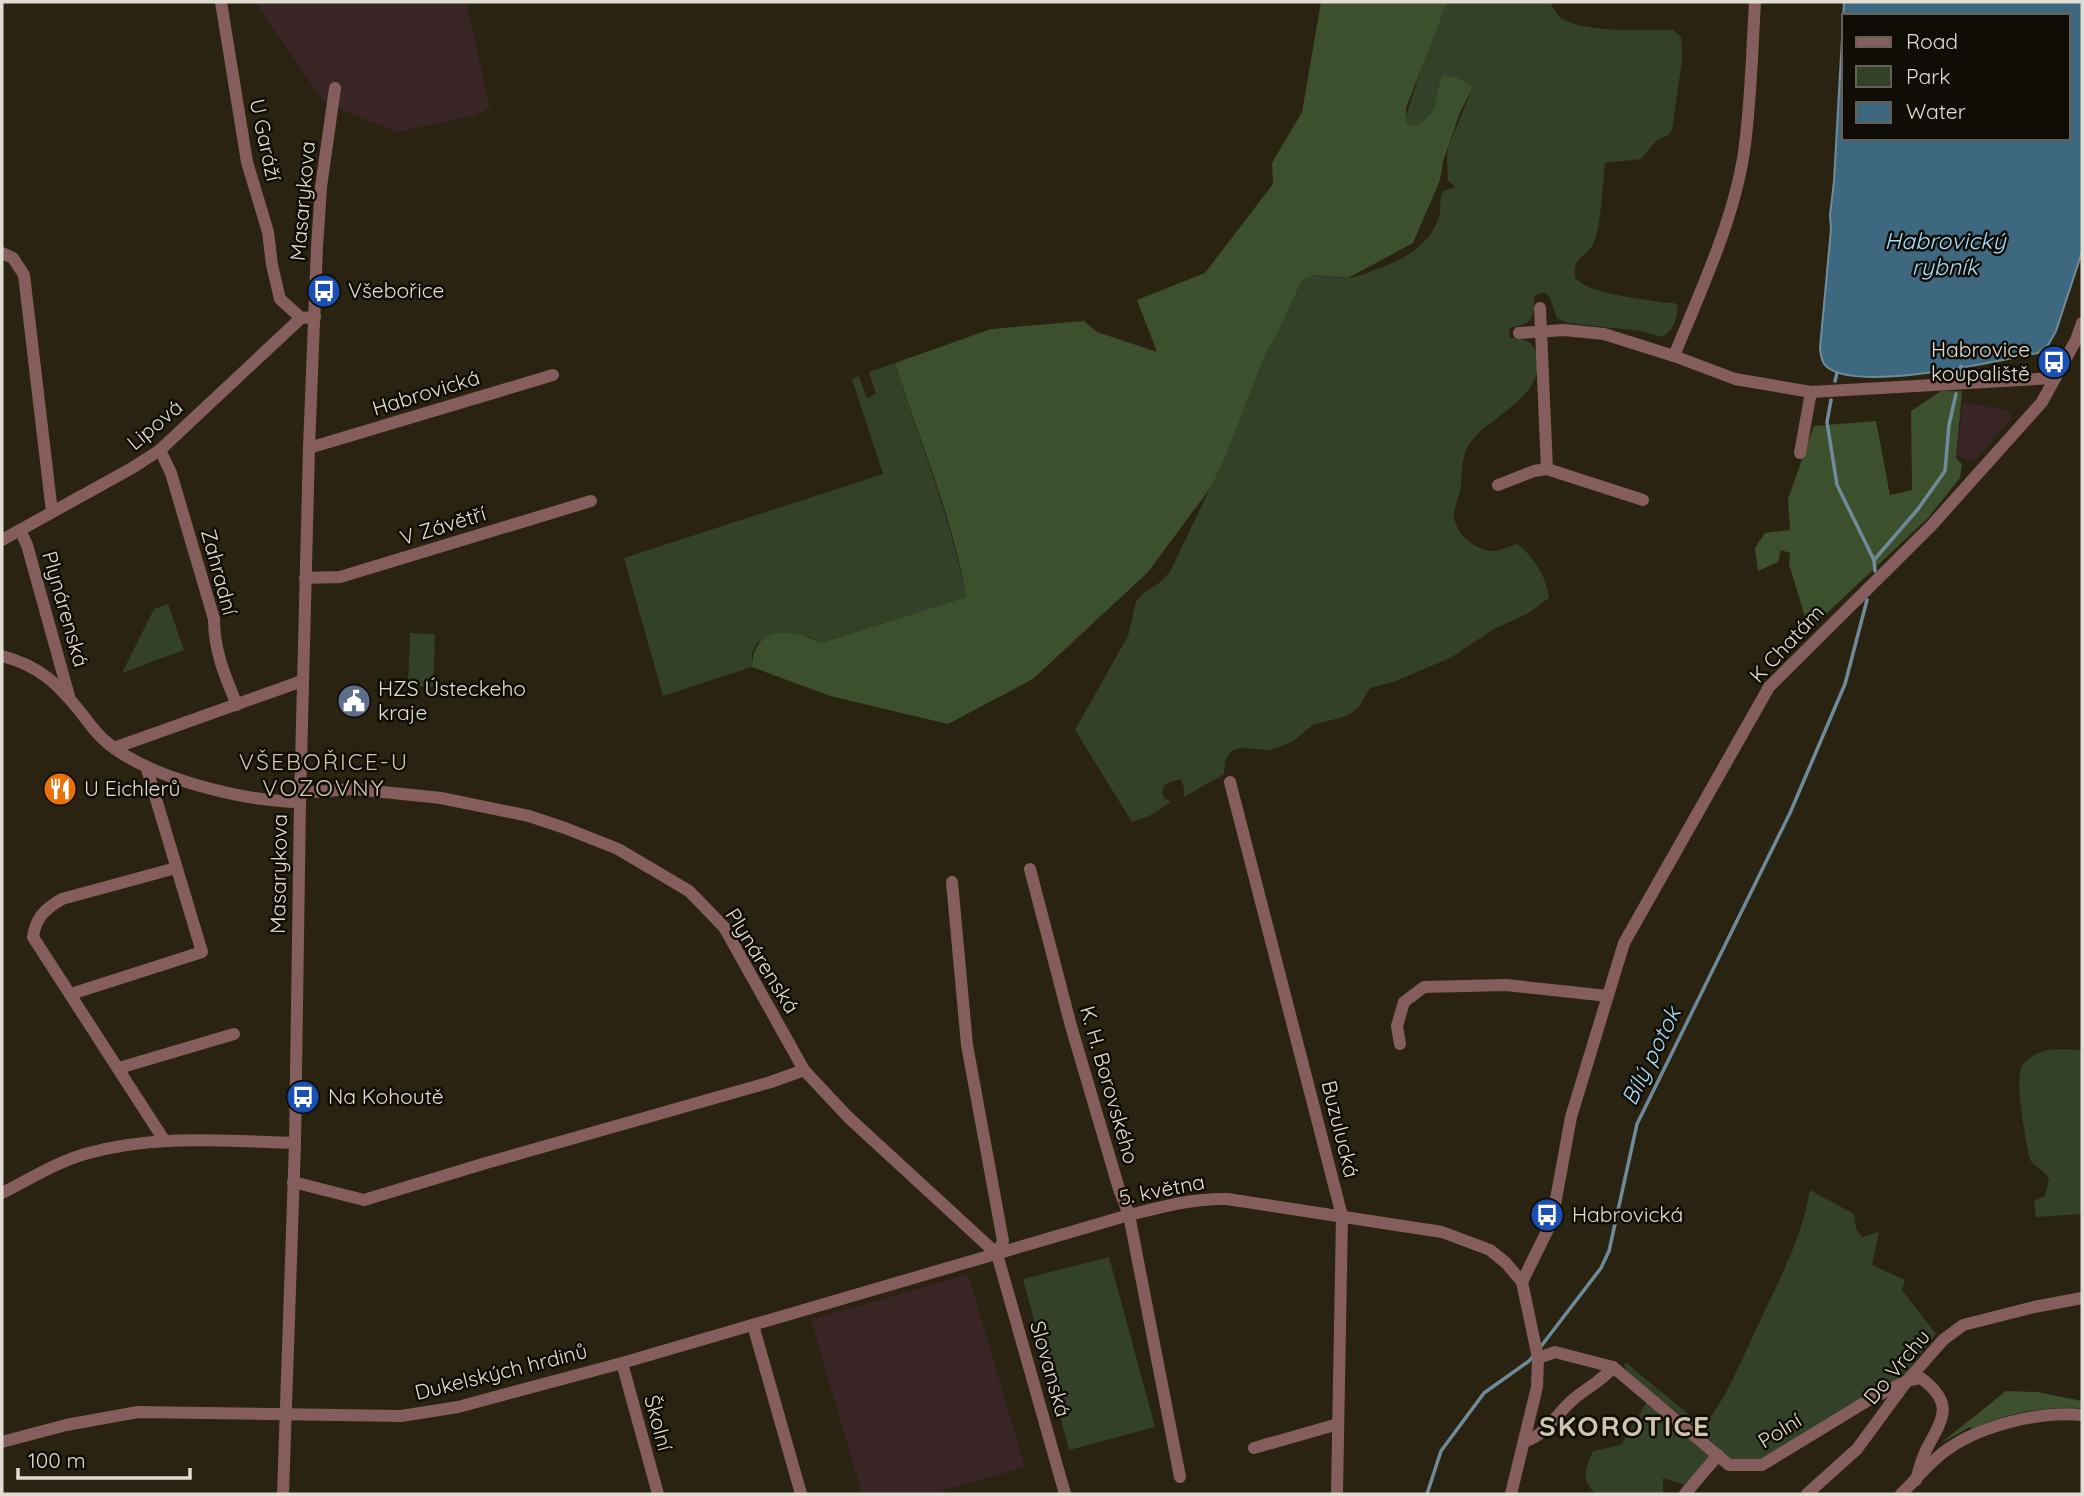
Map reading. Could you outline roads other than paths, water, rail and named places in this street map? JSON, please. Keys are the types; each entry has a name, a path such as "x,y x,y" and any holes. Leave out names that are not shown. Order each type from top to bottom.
{"street":[{"name":"U Garáží","path":"221,2 247,162 268,232 280,299 308,317"},
{"path":"1674,356 1720,238 1736,188 1744,153 1755,2"},
{"name":"Masarykova","path":"283,1494 295,1143 302,681 309,448 308,317 321,187 335,88"},
{"path":"2,253 13,258 24,275 52,512"},
{"path":"1540,308 1547,469"},
{"name":"Lipová","path":"2,540 160,450 308,317"},
{"name":"K Chatám","path":"1521,1282 1552,1221 1571,1117 1624,943 1769,687 1931,526 2042,402 2076,340 2082,323"},
{"path":"1519,333 1541,330 1604,334 1735,379 1811,392 2054,378"},
{"name":"Habrovická","path":"309,448 553,375"},
{"path":"1800,453 1811,392"},
{"name":"Zahradní","path":"160,450 175,486 214,619 214,640 219,660 237,705"},
{"path":"1498,485 1534,471 1547,469 1643,500"},
{"name":"V Závětří","path":"305,578 340,578 591,501"},
{"name":"Plynárenská","path":"20,530 27,545 70,700"},
{"name":"Plynárenská","path":"2,656 30,664 53,680 101,738 146,769 207,787 269,800 354,789 441,798 529,817 565,828 618,849 669,878 689,891 724,927 804,1070 848,1117 997,1254"},
{"path":"114,748 302,681"},
{"path":"71,994 202,952 146,769"},
{"name":"Buzulucká","path":"1230,782 1342,1216 1336,1494"},
{"path":"164,1140 33,937 36,922 48,907 62,899 176,868"},
{"name":"K. H. Borovského","path":"1030,869 1071,1026 1129,1215 1180,1477"},
{"path":"952,882 967,1045 1003,1241 997,1254"},
{"path":"1400,1044 1397,1026 1404,1002 1424,987 1506,985 1608,996"},
{"path":"119,1068 234,1034"},
{"path":"293,1182 364,1200 771,1082 804,1070"},
{"path":"2,1193 83,1154 131,1144 164,1140 295,1143"},
{"name":"5. května","path":"997,1254 1129,1215 1210,1198 1442,1232 1490,1250 1506,1263 1521,1282 1538,1358 1537,1387 1511,1494"},
{"name":"Dukelských hrdinů","path":"2,1442 66,1425 138,1412 285,1416 412,1414 458,1407 622,1363 997,1254"},
{"name":"Slovanská","path":"997,1254 1065,1494"},
{"name":"Do Vrchu","path":"1807,1494 1857,1449 1907,1381 1944,1340 1963,1325 2082,1298"},
{"path":"753,1325 801,1494"},
{"name":"Polní","path":"1538,1358 1555,1352 1613,1367 1729,1465 1762,1465 1872,1398 1907,1381"},
{"name":"Školní","path":"622,1363 658,1494"},
{"path":"1526,1441 1538,1437 1573,1399 1605,1377 1613,1367"},
{"path":"1907,1381 1922,1378 1937,1390 1943,1406 1940,1428 1925,1451 1916,1480"},
{"path":"1901,1494 1947,1449 1994,1428 2016,1420 2063,1413 2082,1415"},
{"path":"1254,1448 1338,1424"},
{"path":"1685,1494 1718,1455"}],"water":[{"name":"Habrovický rybník","path":"1844,2 2082,2 2082,252 2056,331 2047,347 2038,353 1992,362 1897,376 1844,374 1827,367 1822,361 1820,348 1842,38 1842,140 2070,140 2070,14 1843,14"}],"waterway":[{"name":"Bílý potok","path":"1960,375 1961,366"},
{"path":"1835,381 1837,373"},
{"name":"Bílý potok","path":"1875,571 1874,560 1918,509 1945,471 1949,425 1956,394"},
{"path":"1831,400 1827,422 1837,485 1874,560"},
{"name":"Bílý potok","path":"1539,1349 1601,1268 1609,1251 1637,1124 1790,813 1845,684 1867,600"},
{"name":"Bílý potok","path":"1427,1494 1441,1451 1484,1393 1534,1355"}],"place":[{"name":"Všebořice","path":"324,291"},
{"name":"Habrovice koupaliště","path":"2054,362"},
{"name":"HZS Ústeckeho kraje","path":"354,701"},
{"name":"U Eichlerů","path":"60,789"},
{"name":"Na Kohoutě","path":"303,1097"},
{"name":"Habrovická","path":"1547,1215"}],"district":[{"name":"VŠEBOŘICE-U VOZOVNY","path":"324,775"},
{"name":"SKOROTICE","path":"1625,1426"}]}
